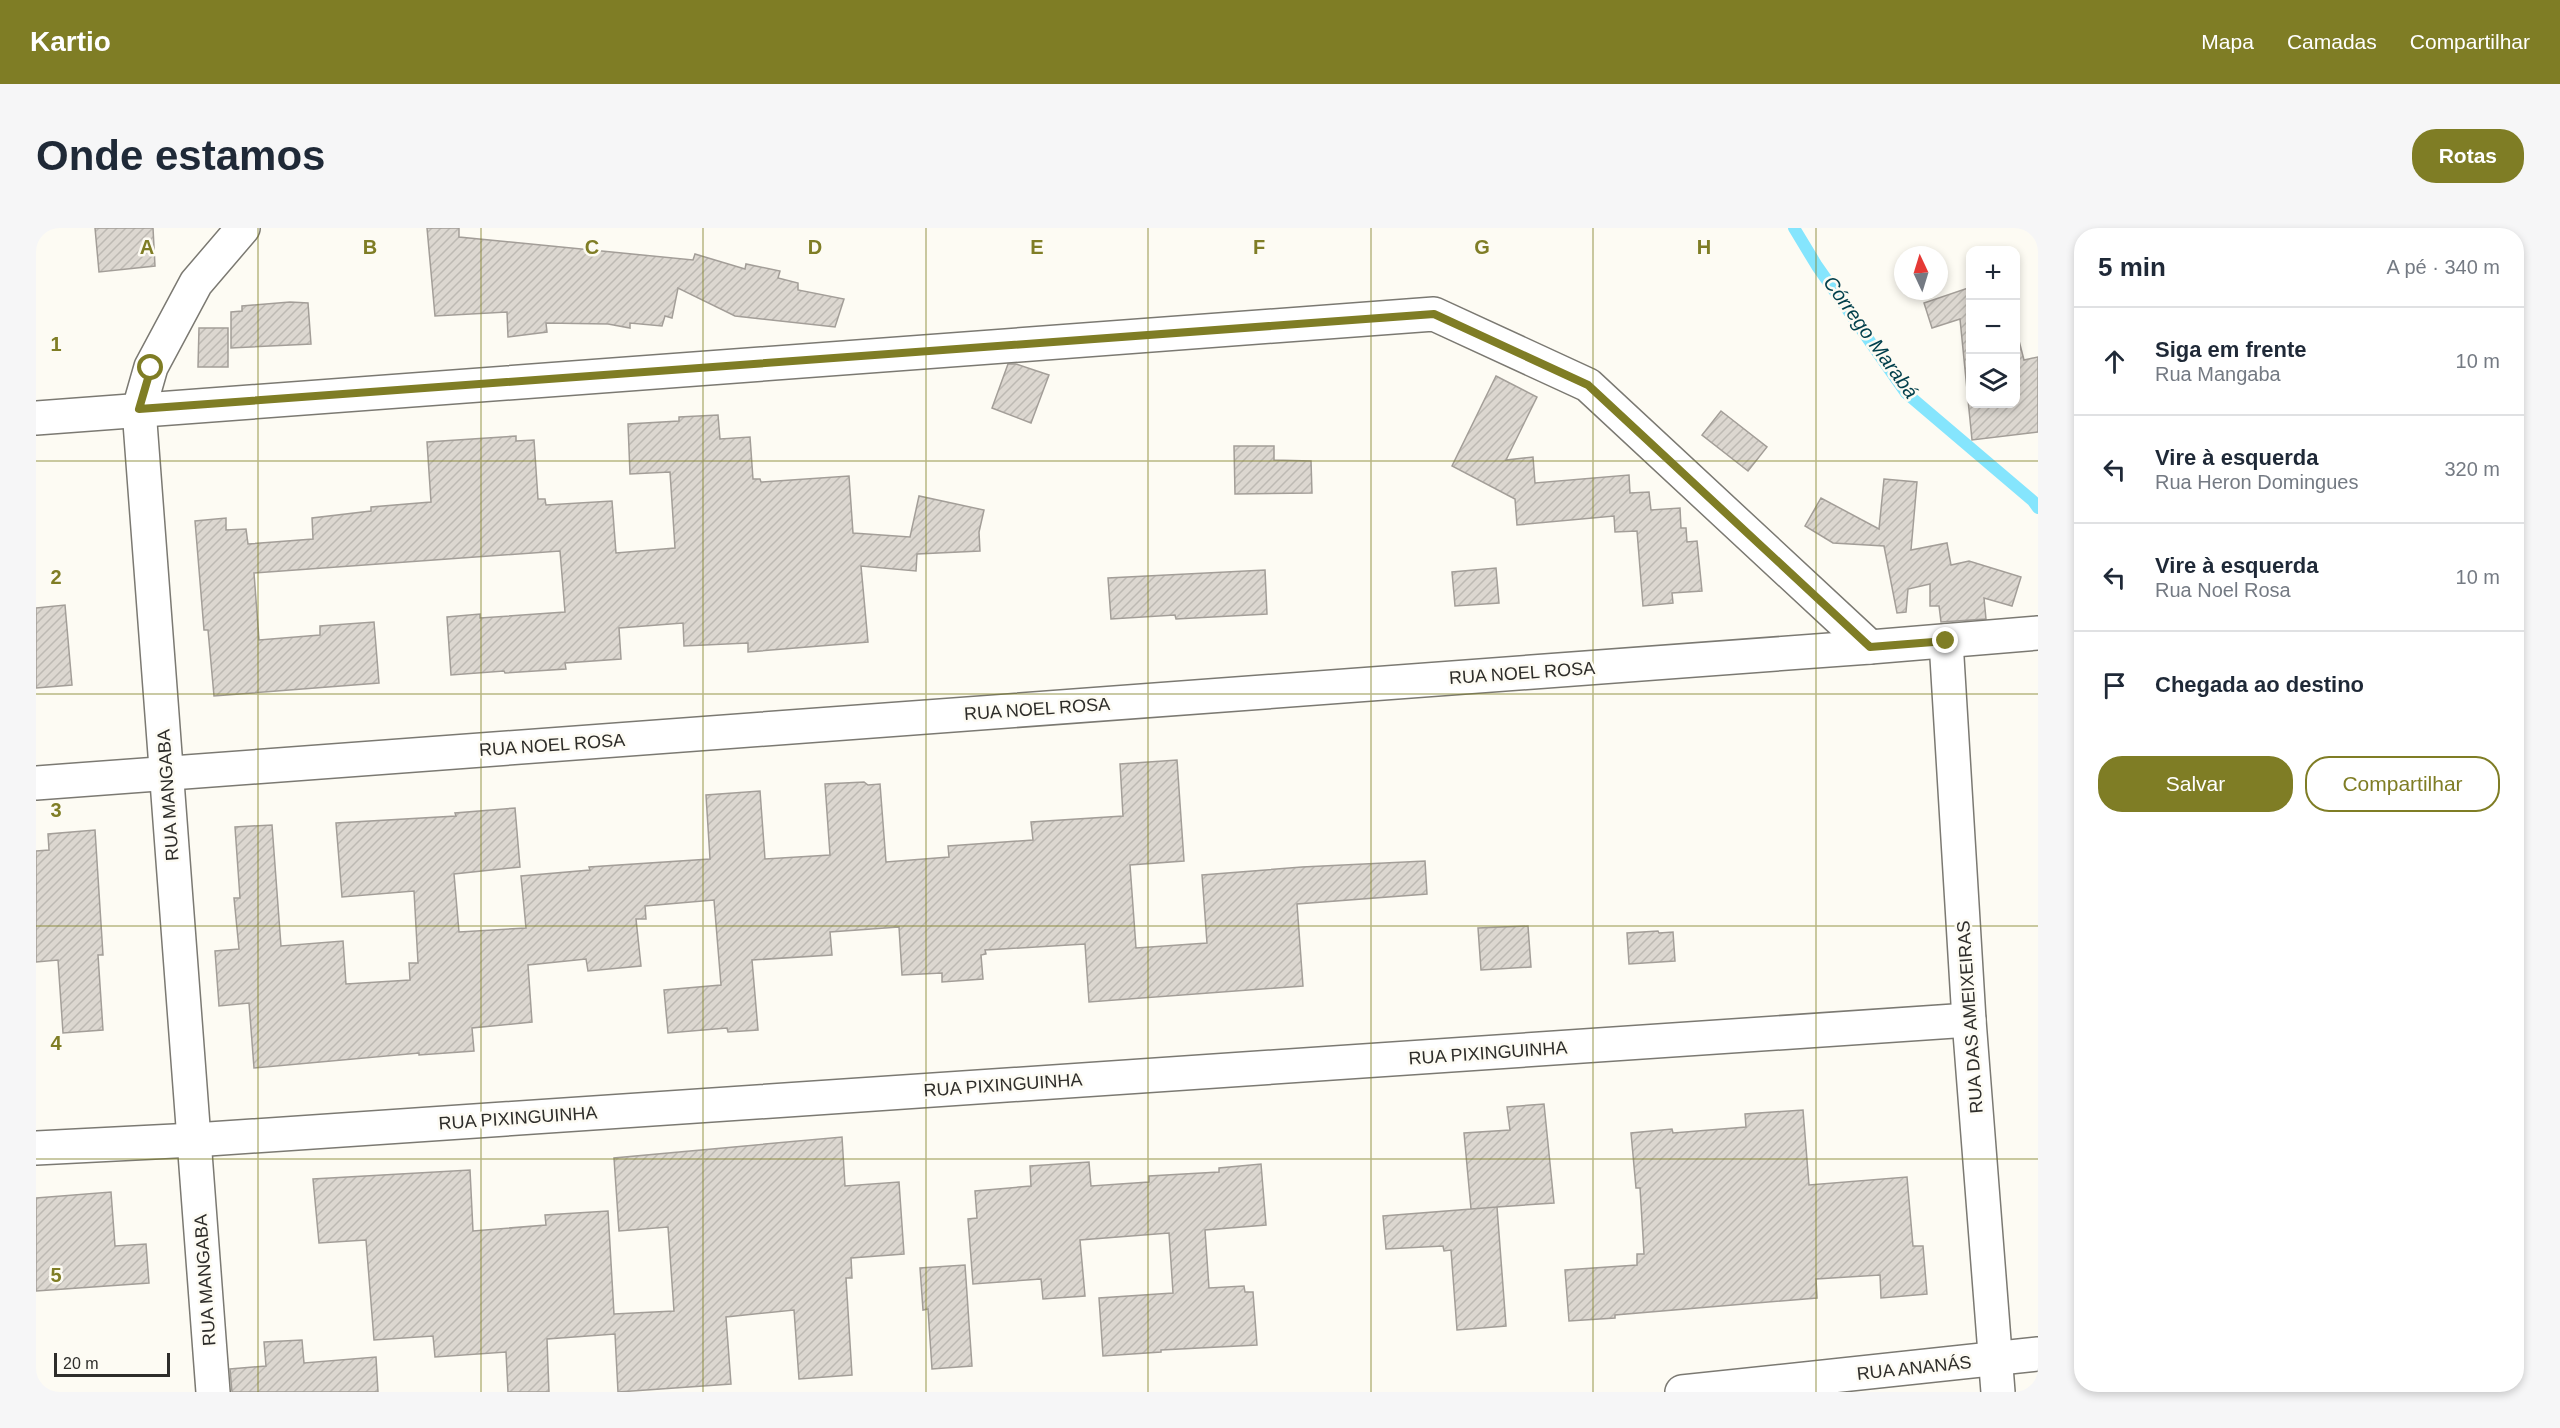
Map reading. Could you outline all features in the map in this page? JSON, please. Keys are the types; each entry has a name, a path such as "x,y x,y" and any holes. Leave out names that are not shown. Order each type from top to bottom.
{"street":[{"name":"RUA MANGABA","path":"213,1392 139,409 151,368 196,283 243,228"},
{"path":"36,418 1434,314 1588,385 1870,647"},
{"name":"RUA NOEL ROSA","path":"36,783 2038,633"},
{"name":"RUA DAS AMEIXEIRAS","path":"1946,641 1969,1020 1998,1392"},
{"name":"RUA PIXINGUINHA","path":"36,1148 194,1140 1969,1020"},
{"name":"RUA ANANÁS","path":"1682,1392 2038,1354"}],"building":[{"path":"95,228 153,228 155,266 99,272"},
{"path":"427,228 459,228 459,237 693,260 695,254 745,269 746,264 780,271 778,278 798,283 798,290 844,299 835,327 735,316 678,288 672,318 665,316 662,326 630,323 630,328 608,324 546,323 547,332 508,337 507,312 435,316"},
{"path":"1966,289 1966,380 1960,319 1932,328 1924,303 1933,300 1948,300 1948,295"},
{"path":"290,302 308,303 311,344 231,348 231,312 242,311 242,306"},
{"path":"199,328 228,328 228,367 198,367"},
{"path":"2020,344 2024,360 2038,357 2038,432 1972,440 1969,408 2020,408"},
{"path":"1008,364 1016,364 1049,375 1031,423 992,408"},
{"path":"1496,376 1537,397 1506,460 1533,457 1535,483 1629,475 1630,493 1649,492 1651,510 1680,508 1681,528 1686,528 1687,542 1697,541 1702,591 1672,593 1673,603 1643,606 1637,531 1615,532 1614,516 1517,525 1515,499 1452,466"},
{"path":"1721,411 1767,447 1748,471 1702,435"},
{"path":"718,415 720,439 750,437 753,479 760,479 761,482 849,476 853,533 910,537 919,496 984,510 979,532 980,551 917,554 916,571 861,566 868,642 748,652 748,643 684,646 683,623 619,628 621,659 565,663 566,669 451,675 447,617 480,614 480,618 565,612 560,551 254,573 259,640 320,635 320,626 374,622 379,683 214,696 208,630 204,630 195,521 226,518 226,530 246,529 248,544 313,539 312,518 371,511 371,507 431,502 427,442 516,436 516,441 534,440 538,499 545,499 546,505 612,501 616,553 675,548 670,472 630,474 628,424 679,421 679,417"},
{"path":"1234,446 1274,446 1274,460 1311,461 1312,493 1235,494"},
{"path":"1884,479 1917,482 1911,550 1947,543 1951,565 1969,561 2021,577 2012,606 1984,598 1986,619 1941,622 1939,606 1930,606 1930,584 1908,589 1906,612 1897,613 1884,546 1833,543 1805,526 1821,498 1879,529"},
{"path":"1496,568 1499,603 1455,606 1452,572"},
{"path":"1265,570 1267,614 1176,619 1175,615 1111,619 1108,578"},
{"path":"65,605 72,685 36,688 36,608"},
{"path":"1177,760 1184,861 1130,865 1136,948 1207,943 1202,875 1425,861 1427,894 1297,904 1303,986 1089,1002 1085,944 985,950 986,954 981,955 983,979 942,982 942,973 902,975 899,927 830,932 832,955 752,960 758,1030 728,1032 727,1028 668,1033 664,990 721,985 714,900 645,906 646,919 636,919 641,966 588,971 586,959 528,965 532,1022 472,1028 474,1051 419,1055 419,1053 254,1068 249,1003 219,1006 215,951 239,949 234,898 240,898 235,827 272,825 281,946 343,941 346,984 410,980 409,963 418,963 414,891 342,897 336,823 456,816 455,813 515,808 520,867 454,874 459,932 526,928 521,876 590,870 589,867 710,859 706,795 760,791 765,859 830,855 825,784 864,782 868,785 880,784 886,862 949,857 948,846 1033,840 1031,822 1123,816 1120,764"},
{"path":"95,830 103,955 98,955 103,1030 63,1033 58,960 36,962 36,851 49,850 48,834"},
{"path":"1528,926 1531,967 1481,970 1478,928"},
{"path":"1658,931 1659,933 1673,932 1675,961 1629,964 1627,933"},
{"path":"1544,1104 1554,1203 1471,1209 1464,1133 1510,1130 1507,1107"},
{"path":"1803,1110 1809,1185 1907,1177 1913,1246 1923,1246 1927,1294 1881,1298 1880,1275 1816,1279 1817,1298 1569,1321 1565,1270 1637,1265 1637,1254 1644,1254 1640,1188 1636,1188 1631,1133 1672,1129 1673,1133 1746,1127 1745,1114"},
{"path":"842,1137 845,1186 899,1182 904,1254 851,1258 852,1278 846,1278 852,1375 799,1379 794,1310 726,1317 731,1384 618,1392 615,1334 547,1339 549,1392 508,1392 506,1352 435,1357 433,1336 374,1340 366,1240 319,1243 313,1179 470,1170 473,1231 546,1225 545,1215 608,1211 614,1314 674,1311 668,1227 619,1231 614,1158"},
{"path":"1089,1162 1091,1186 1149,1182 1149,1176 1219,1172 1219,1168 1261,1164 1266,1225 1205,1230 1209,1288 1244,1286 1245,1292 1253,1292 1257,1345 1161,1350 1161,1352 1103,1356 1099,1298 1173,1293 1169,1233 1080,1240 1085,1296 1043,1299 1041,1279 973,1284 968,1219 977,1218 975,1191 1031,1186 1030,1166"},
{"path":"111,1192 115,1246 146,1244 149,1283 36,1291 36,1198"},
{"path":"1497,1207 1506,1326 1457,1330 1451,1250 1444,1251 1443,1246 1386,1249 1383,1216"},
{"path":"965,1265 972,1366 932,1369 928,1309 923,1310 920,1268"},
{"path":"302,1340 304,1363 376,1357 378,1392 232,1392 230,1369 266,1366 264,1342"}],"waterway":[{"name":"Córrego Marabá","path":"1794,228 1817,266 1906,393 2033,501 2038,508"}],"route":[{"path":"151,368 139,409 1434,314 1588,385 1870,647 1946,641"}]}
